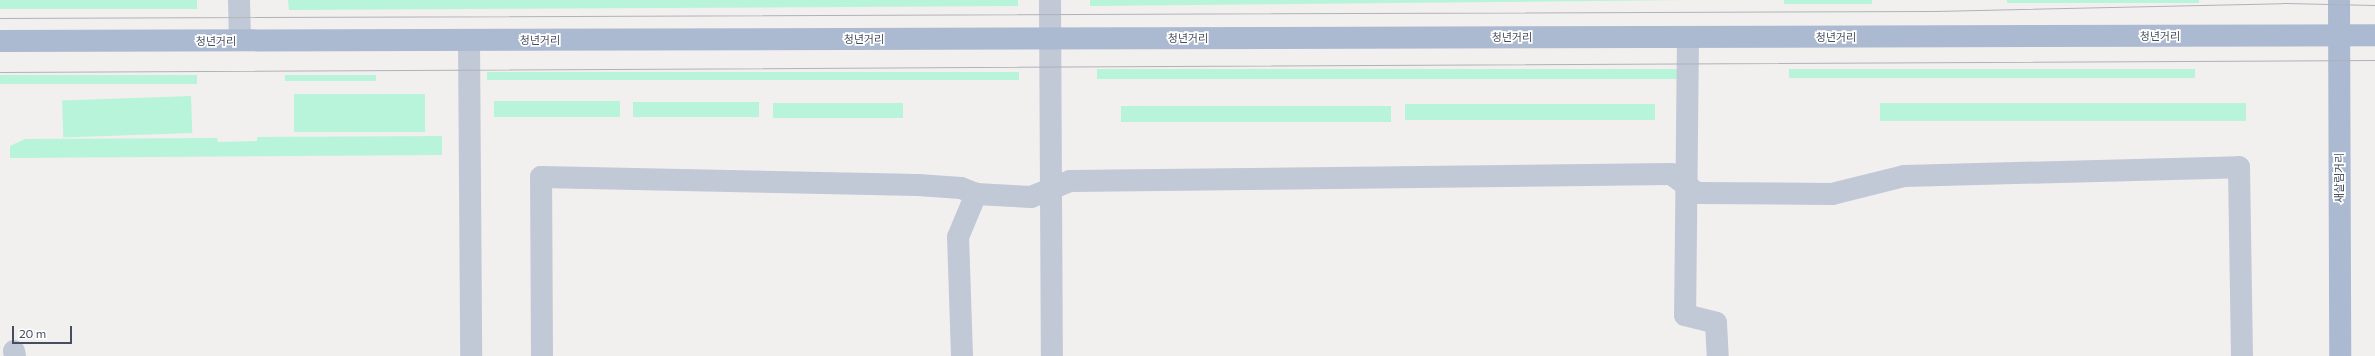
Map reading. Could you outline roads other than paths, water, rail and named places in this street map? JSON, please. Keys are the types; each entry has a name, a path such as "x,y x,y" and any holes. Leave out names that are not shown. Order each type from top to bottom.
{"main road":[{"name":"새살림거리","path":"2339,0 2340,356"},
{"name":"청년거리","path":"0,41 2375,35"}],"street":[{"path":"239,0 240,40"},
{"path":"1050,0 1052,356"},
{"path":"1688,37 1685,315 1716,323 1718,356"},
{"path":"469,40 471,356"},
{"path":"542,356 541,177 918,185 961,188 976,194 1032,197 1070,181 1671,174 1696,193 1832,194 1904,176 2240,167 2242,356"},
{"path":"962,356 958,237 976,194"}],"tram line":[{"path":"0,18 1935,11 2282,3 2375,5"},
{"path":"0,72 2375,60"}]}
